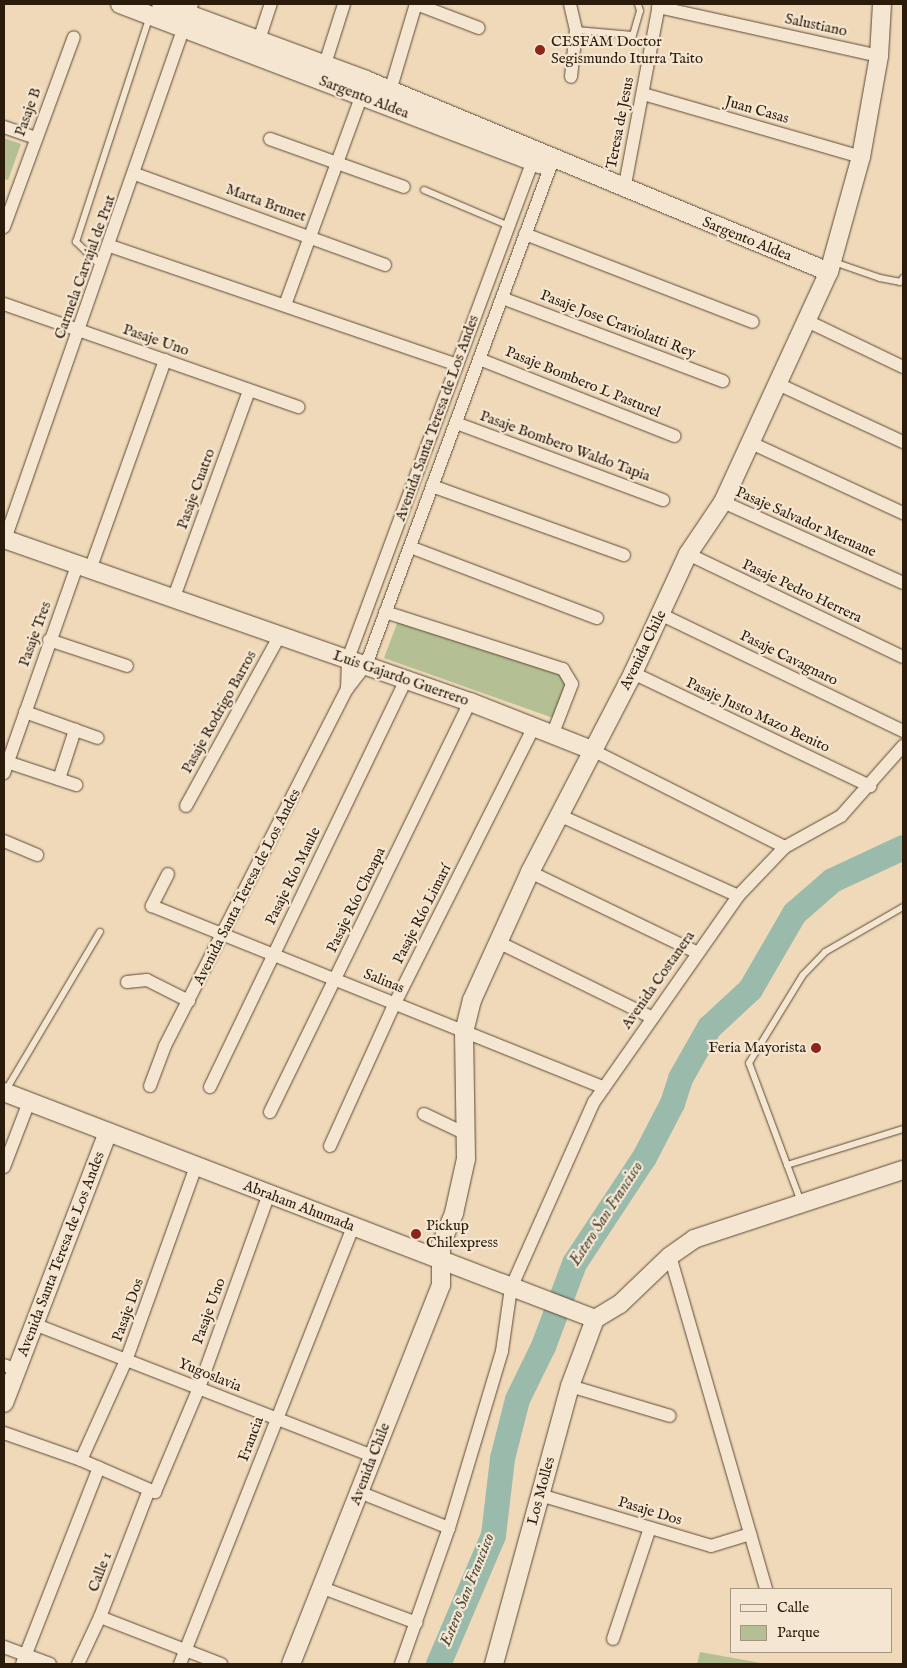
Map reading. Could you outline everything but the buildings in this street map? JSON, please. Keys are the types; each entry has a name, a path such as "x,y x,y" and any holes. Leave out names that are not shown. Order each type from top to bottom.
{"street":[{"name":"Sargento Aldea","path":"120,4 189,15 325,64 364,88 390,90 534,155"},
{"path":"259,40 271,4"},
{"path":"325,64 344,4"},
{"path":"390,90 416,4 479,28"},
{"path":"570,4 576,30 571,77"},
{"name":"Avenida Chile","path":"291,1664 441,1285 441,1244 454,1213 466,1159 464,1133 464,1032 472,1000 530,872 633,673 688,554 723,502 831,267 861,156 879,56 882,4"},
{"name":"Salustiano","path":"659,6 879,56"},
{"name":"Teresa de Jesus","path":"617,187 643,94 659,6"},
{"name":"Sargento Aldea","path":"189,15 364,88 534,155 831,267"},
{"name":"Carmela Carvajal de Prat","path":"4,540 110,246 189,15"},
{"name":"Pasaje B","path":"4,227 74,37"},
{"path":"285,305 364,88"},
{"name":"Juan Casas","path":"643,94 861,156"},
{"path":"4,127 36,138"},
{"path":"270,139 404,187"},
{"name":"Avenida Santa Teresa de Los Andes","path":"347,689 348,659 534,155"},
{"name":"Avenida Santa Teresa de Los Andes","path":"150,1086 165,1046 347,689 366,665 552,162"},
{"name":"Marta Brunet","path":"135,174 386,265"},
{"path":"526,234 753,322"},
{"path":"110,246 457,365"},
{"name":"Pasaje Jose Craviolatti Rey","path":"502,298 722,381"},
{"name":"Pasaje Uno","path":"4,304 298,407"},
{"path":"805,320 903,367"},
{"name":"Pasaje Bombero L Pasturel","path":"480,359 674,436"},
{"name":"Pasaje Tres","path":"6,768 49,640 84,565 165,360"},
{"path":"778,384 903,442"},
{"name":"Pasaje Cuatro","path":"174,597 249,391"},
{"name":"Pasaje Bombero Waldo Tapia","path":"456,423 663,500"},
{"path":"749,442 903,513"},
{"path":"432,486 624,555"},
{"name":"Pasaje Salvador Meruane","path":"723,502 903,583"},
{"name":"Luis Gajardo Guerrero","path":"4,540 84,565 553,733 592,750 785,847"},
{"path":"410,547 597,618"},
{"name":"Pasaje Pedro Herrera","path":"688,554 903,657"},
{"path":"385,612 563,669 572,684 553,733"},
{"name":"Pasaje Cavagnaro","path":"660,614 903,731"},
{"name":"Pasaje Rodrigo Barros","path":"186,806 280,635"},
{"path":"49,640 127,666"},
{"name":"Pasaje Justo Mazo Benito","path":"633,673 870,786"},
{"name":"Pasaje Río Maule","path":"210,1086 406,680"},
{"name":"Pasaje Río Choapa","path":"270,1112 470,702"},
{"path":"25,712 98,738"},
{"name":"Pasaje Río Limarí","path":"330,1146 395,1003 534,726"},
{"path":"59,779 75,730"},
{"name":"Avenida Costanera","path":"401,1664 449,1528 502,1351 511,1288 594,1102 696,952 738,896 785,847 841,816 870,786 903,746"},
{"path":"6,768 59,779 76,785"},
{"path":"560,816 738,896"},
{"path":"4,841 37,855"},
{"path":"530,872 696,952"},
{"name":"Salinas","path":"168,874 152,906 224,933 604,1088"},
{"path":"498,942 651,1017"},
{"path":"127,982 147,980 189,1001"},
{"name":"Abraham Ahumada","path":"4,1092 441,1262 588,1316"},
{"path":"4,1167 29,1102"},
{"path":"424,1114 464,1133"},
{"name":"Avenida Santa Teresa de Los Andes","path":"4,1404 10,1368 34,1324 108,1132"},
{"name":"Pasaje Dos","path":"80,1460 128,1358 196,1166"},
{"path":"588,1316 620,1304 670,1256 694,1239 903,1170"},
{"name":"Pasaje Uno","path":"154,1492 199,1388 269,1194"},
{"name":"Francia","path":"180,1664 353,1227"},
{"path":"670,1256 766,1588"},
{"name":"Los Molles","path":"494,1664 588,1316"},
{"name":"Yugoslavia","path":"34,1324 128,1358 276,1420 372,1456"},
{"path":"570,1386 670,1416"},
{"path":"4,1433 80,1460 154,1492"},
{"path":"24,1660 99,1468"},
{"name":"Calle 1","path":"78,1664 154,1492"},
{"path":"359,1492 449,1528"},
{"name":"Pasaje Dos","path":"540,1495 711,1546 750,1534"},
{"path":"613,1638 650,1528"},
{"path":"320,1588 417,1623"},
{"path":"100,1617 221,1664"},
{"path":"4,1647 24,1660 50,1664"}],"lane":[{"path":"576,30 633,34 640,11 638,4"},
{"path":"102,267 76,242 156,9"},
{"path":"424,190 507,225"},
{"path":"831,267 900,282 903,278"},
{"path":"802,1203 749,1063 803,975 825,952 903,907"},
{"path":"4,1092 100,932"},
{"path":"787,1165 903,1129"}],"green space":[{"path":"4,138 21,144 8,180 4,179"},
{"path":"398,621 565,673 568,686 556,719 384,658"},
{"path":"700,1652 767,1664 697,1664"}],"waterway":[{"name":"Estero San Francisco","path":"438,1664 493,1535 502,1458 517,1399 543,1346 574,1263 644,1157 672,1103 680,1078 709,1027 750,989 794,913 832,880 903,847"}],"place":[{"name":"CESFAM Doctor Segismundo Iturra Taito","path":"540,50"},
{"name":"Feria Mayorista","path":"816,1048"},
{"name":"Pickup Chilexpress","path":"416,1234"}]}
